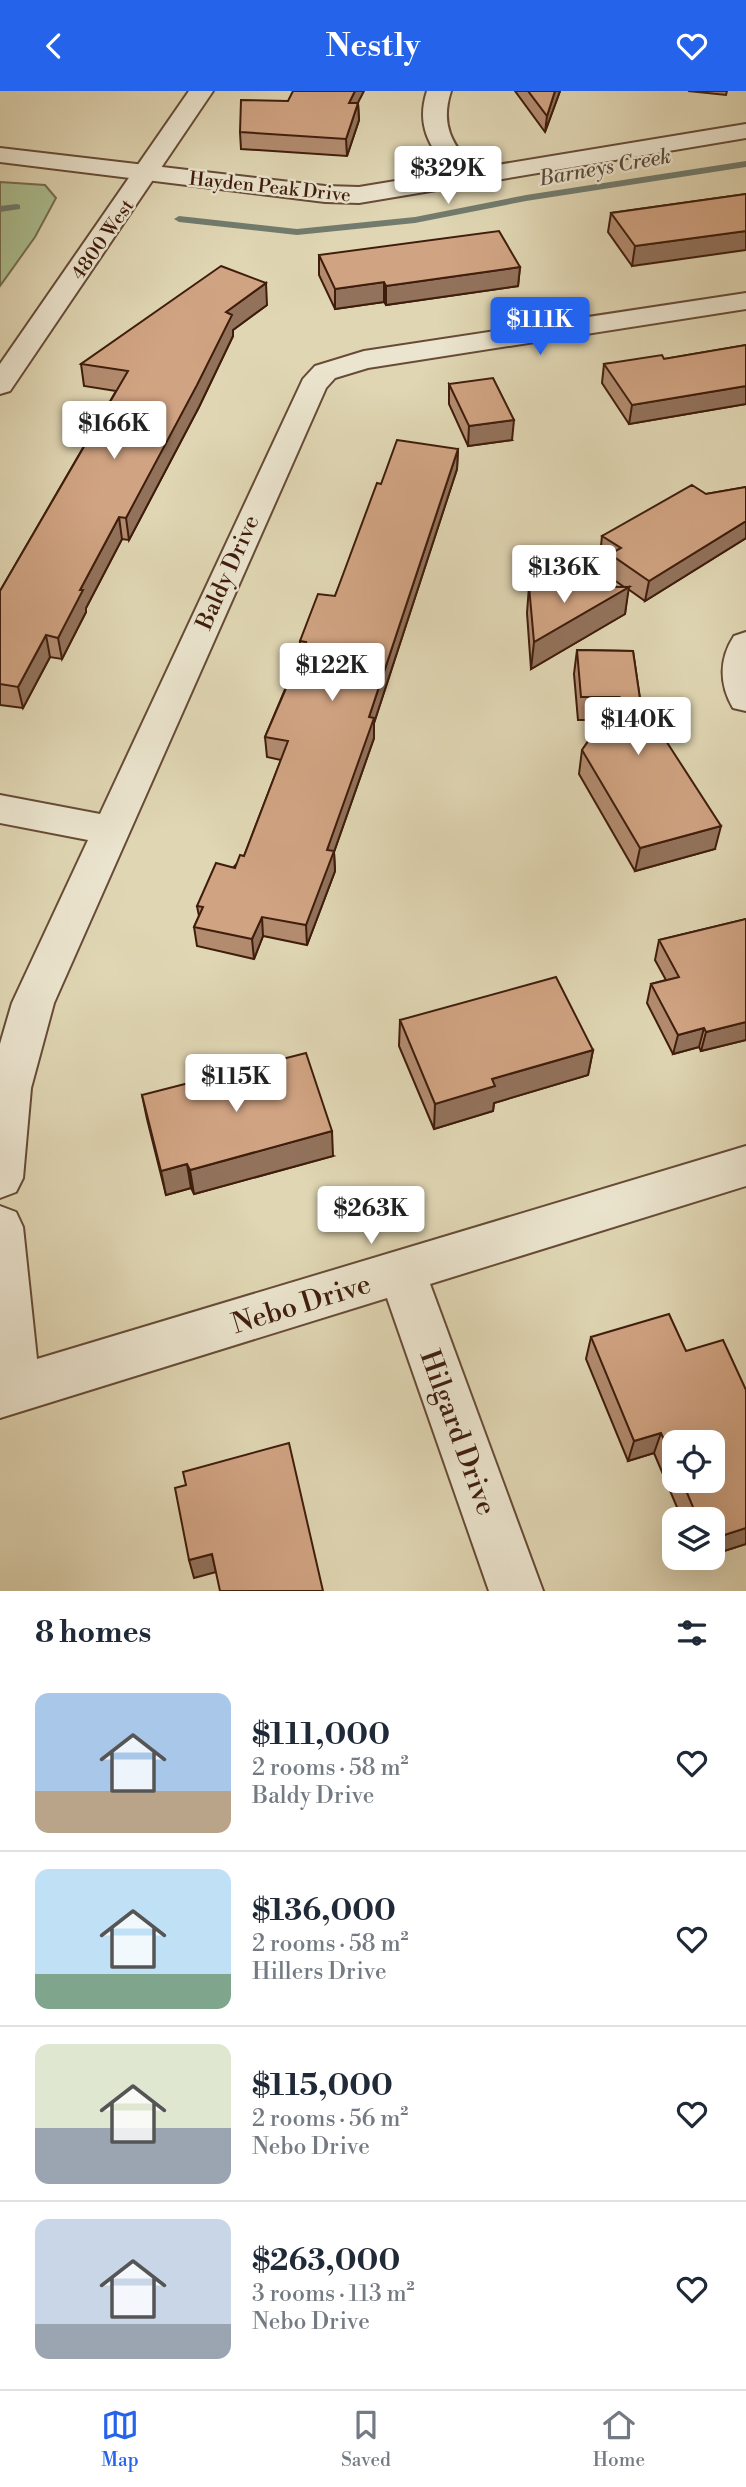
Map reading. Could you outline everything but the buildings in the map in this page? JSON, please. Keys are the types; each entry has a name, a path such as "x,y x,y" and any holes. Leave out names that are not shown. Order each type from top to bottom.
{"street":[{"name":"4800 West","path":"0,385 201,91"},
{"path":"439,91 431,113 433,128 468,179"},
{"name":"Hayden Peak Drive","path":"0,155 325,194 359,195 746,131"},
{"name":"Baldy Drive","path":"0,1178 9,1088 33,1003 303,404 325,372 364,360 746,301"},
{"path":"746,644 739,660 738,679 746,699"},
{"path":"0,809 111,830"},
{"name":"Nebo Drive","path":"8,1391 746,1166"},
{"path":"0,1227 8,1391"},
{"name":"Hilgard Drive","path":"402,1272 516,1591"}],"green space":[{"path":"0,182 45,185 56,198 35,237 0,286"}],"waterway":[{"name":"Barneys Creek","path":"179,219 297,232 415,220 526,198 746,164"},
{"name":"Barneys Creek","path":"0,209 17,207"}]}
